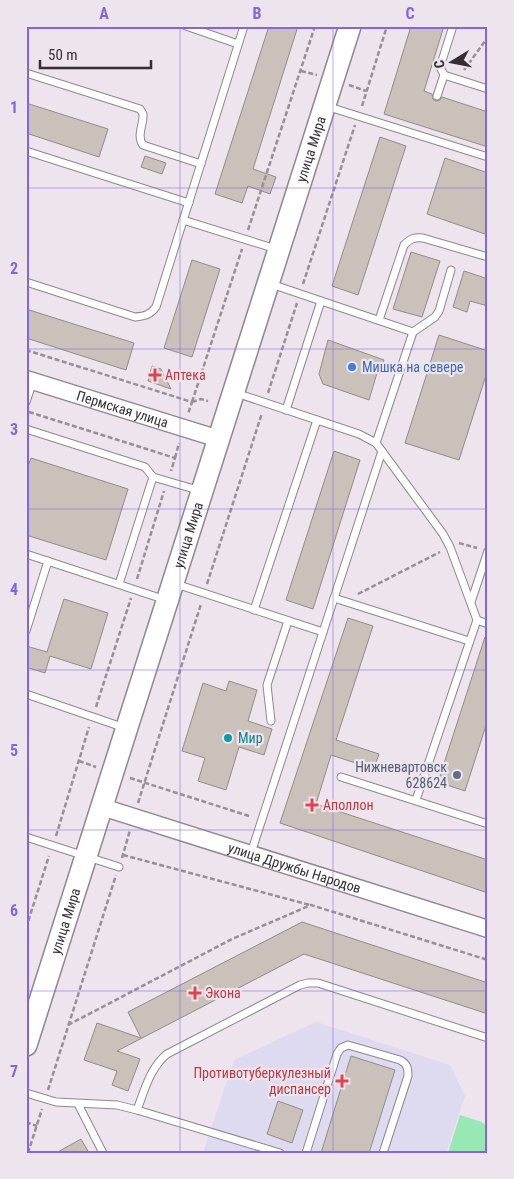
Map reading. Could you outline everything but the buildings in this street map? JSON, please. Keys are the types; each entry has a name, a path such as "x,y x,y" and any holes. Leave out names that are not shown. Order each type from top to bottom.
{"main road":[{"name":"улица Мира","path":"26,1045 350,26"}],"street":[{"name":"Пермская улица","path":"30,380 219,439"},
{"name":"улица Дружбы Народов","path":"102,806 488,929"}],"lane":[{"path":"186,26 238,44"},
{"path":"26,282 135,317 152,313 156,307 244,26"},
{"path":"437,96 444,75 440,66 453,26"},
{"path":"26,73 140,109 143,114 140,141 143,145 201,164"},
{"path":"444,75 488,89"},
{"path":"325,106 488,157"},
{"path":"424,137 427,128"},
{"path":"26,152 189,203"},
{"path":"183,220 279,250"},
{"path":"379,320 404,245 409,240 416,237 423,238 488,257"},
{"path":"376,443 413,332 435,317 439,311 451,270"},
{"path":"268,283 413,332"},
{"path":"286,410 321,301"},
{"path":"26,402 30,380"},
{"path":"234,392 359,434 376,443 443,534 450,547 477,620 416,800"},
{"path":"254,610 317,420"},
{"path":"26,429 145,467 153,477 202,492"},
{"path":"251,853 382,451"},
{"path":"119,584 153,477"},
{"path":"470,602 488,551"},
{"path":"26,554 134,589 170,592 254,610 323,632"},
{"path":"26,631 48,561"},
{"path":"334,598 469,641"},
{"path":"477,620 488,624"},
{"path":"271,721 267,685 288,621"},
{"path":"26,695 127,728"},
{"path":"341,777 488,824"},
{"path":"26,837 119,867"},
{"path":"137,1110 158,1061 168,1054 308,983 318,983 488,1038"},
{"path":"306,1153 337,1054 341,1048 348,1045 400,1060 406,1063 408,1068 408,1076 383,1153"},
{"path":"26,1093 56,1102 112,1105 137,1110 280,1153"},
{"path":"78,1104 103,1153"}],"path":[{"path":"26,928 192,402 315,26"},
{"path":"458,79 488,37"},
{"path":"26,350 192,402 201,399 208,401"},
{"path":"26,412 175,458"},
{"path":"460,542 479,548"},
{"path":"344,601 450,547"},
{"path":"79,761 249,816"},
{"path":"123,855 311,905 488,960"},
{"path":"68,1025 232,939 311,905"},
{"path":"26,1122 37,1126"}],"shaded area":[{"name":"Противотуберкулезный диспансер","path":"316,1022 450,1065 465,1096 446,1153 203,1153 234,1060"}],"green space":[{"path":"460,1115 486,1125 488,1153 448,1153"}],"place":[{"name":"Мишка на севере","path":"352,367"},
{"name":"Аптека","path":"155,375"},
{"name":"Мир","path":"228,738"},
{"name":"Нижневартовск 628624","path":"457,775"},
{"name":"Аполлон","path":"312,805"},
{"name":"Экона","path":"195,993"},
{"name":"Противотуберкулезный диспансер","path":"342,1081"}]}
